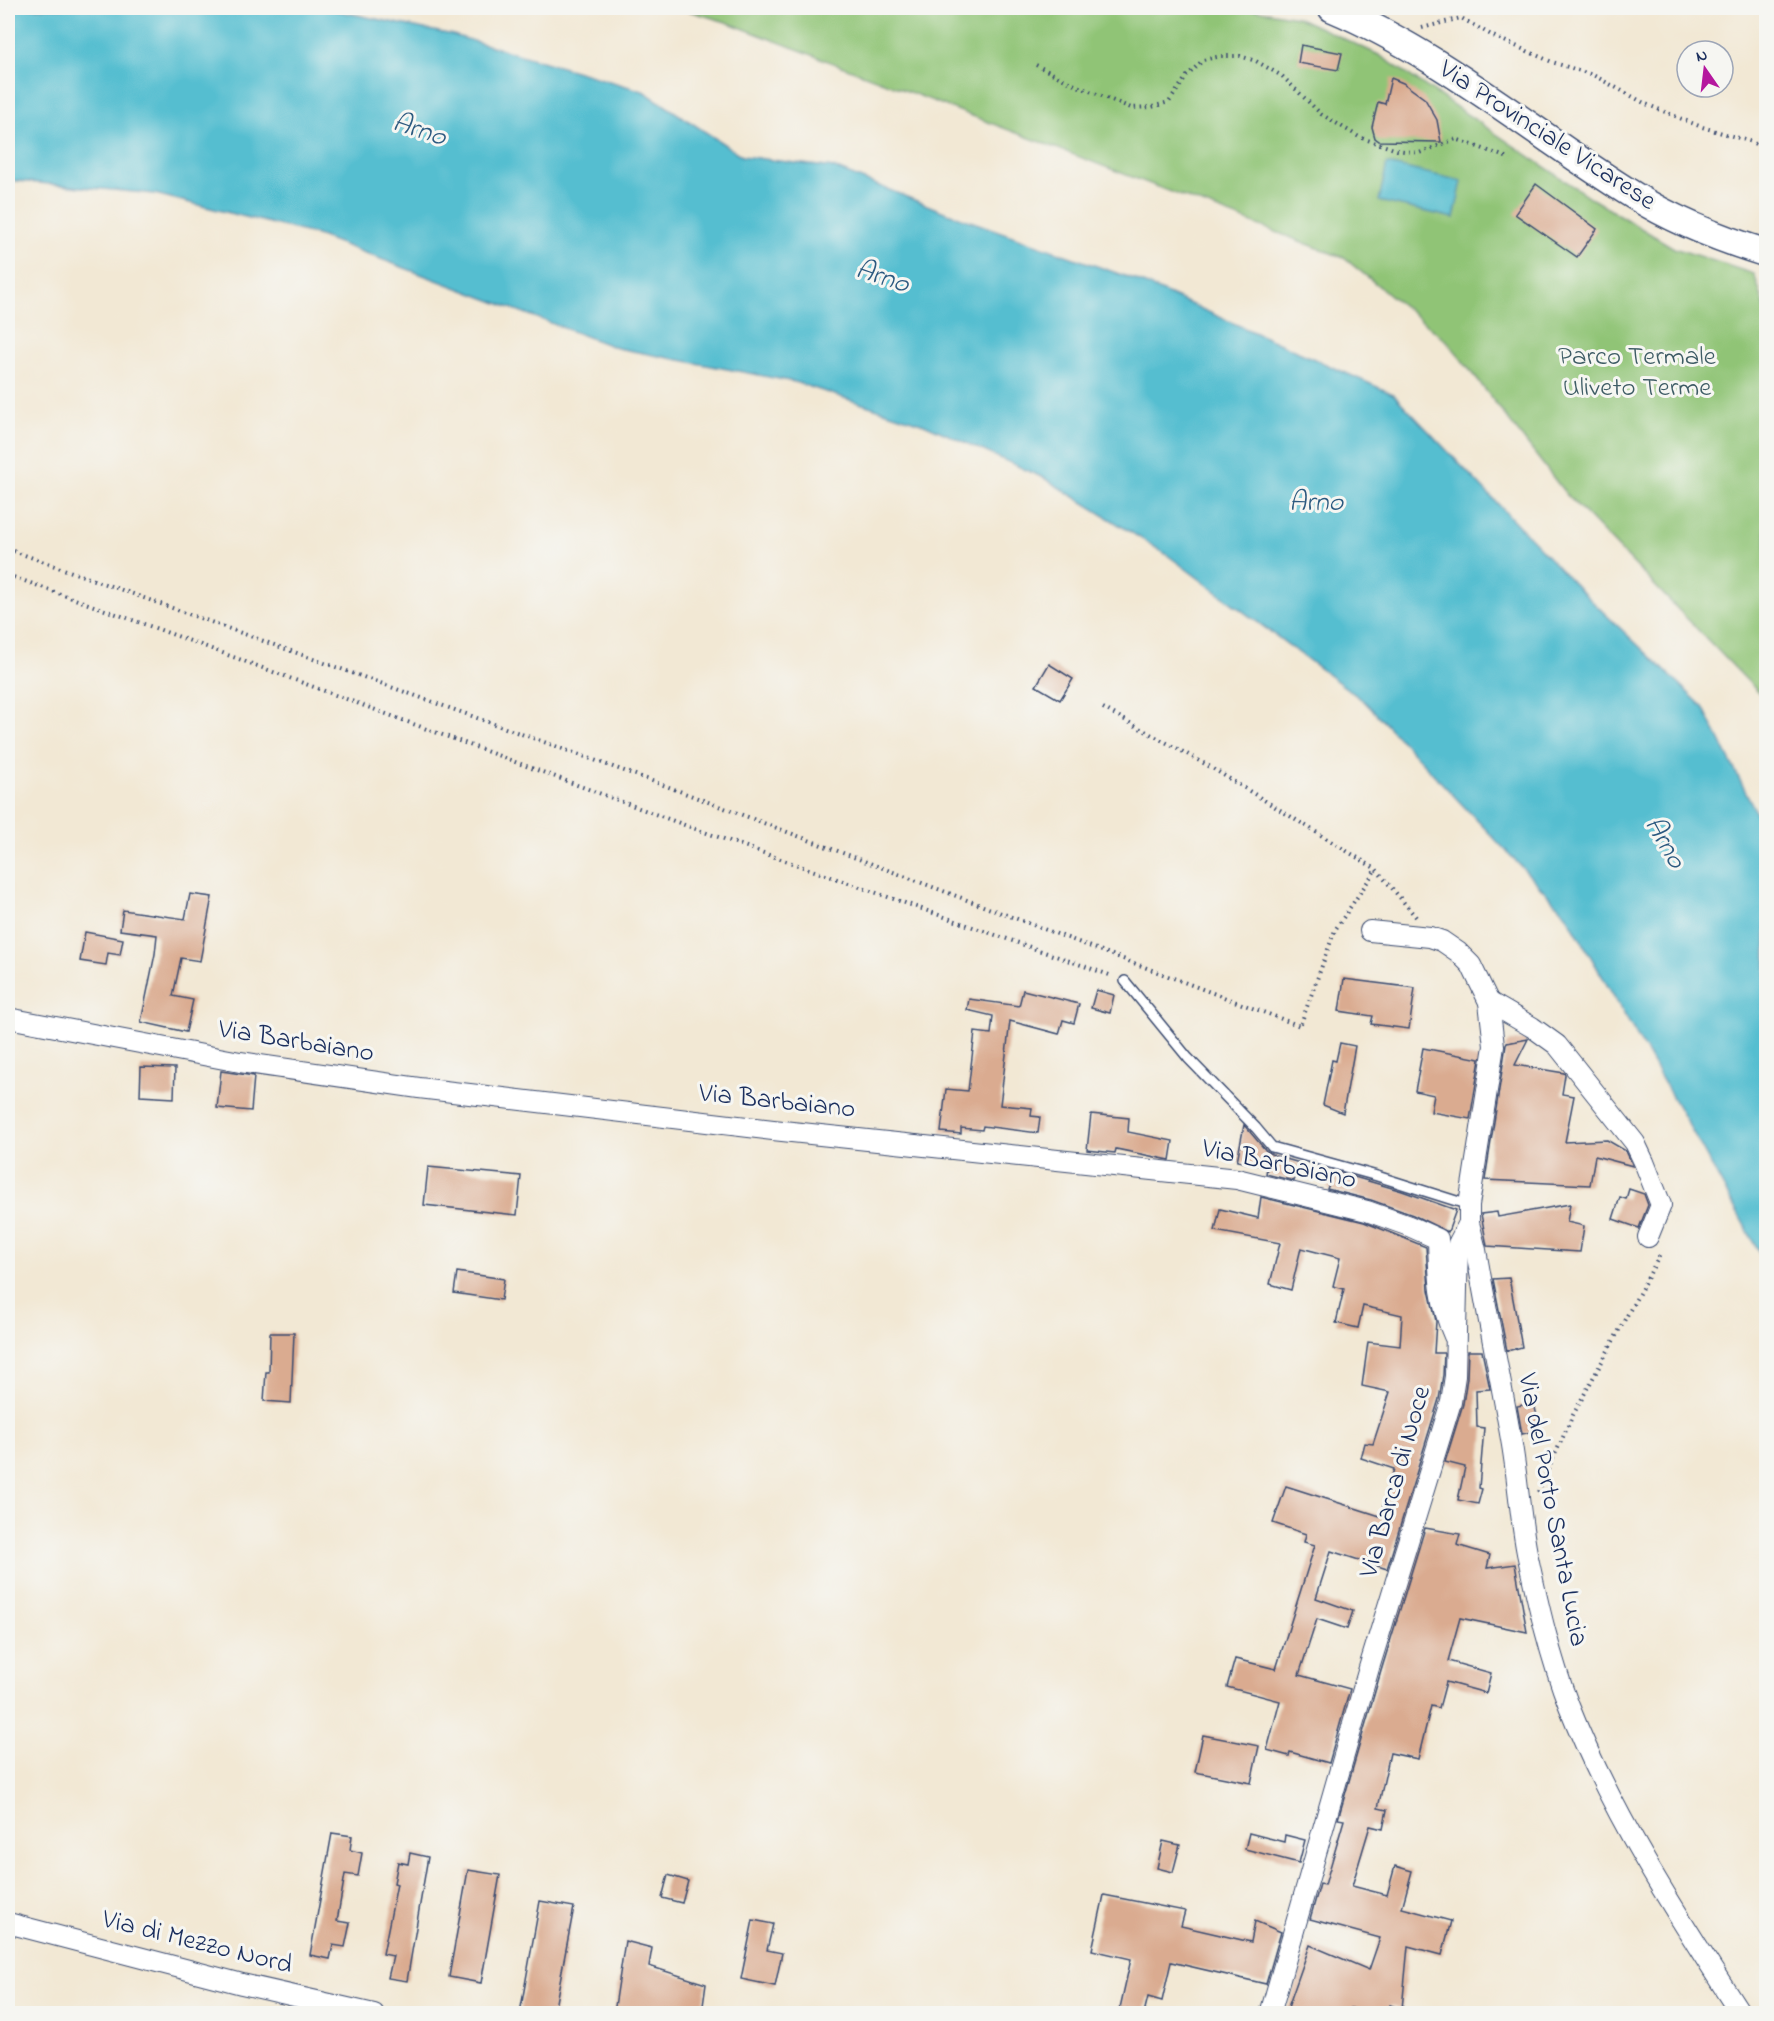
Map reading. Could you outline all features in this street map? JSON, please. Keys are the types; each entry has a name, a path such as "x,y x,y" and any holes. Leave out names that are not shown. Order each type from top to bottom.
{"main road":[{"name":"Via Provinciale Vicarese","path":"1332,8 1390,34 1635,196 1702,230 1767,253"}],"street":[{"path":"1370,931 1430,937 1442,941 1471,965 1489,1002 1532,1027 1557,1045 1635,1143 1661,1205 1648,1237"},
{"name":"Via Barca di Noce","path":"1270,2013 1369,1668 1451,1402 1455,1376 1454,1336 1458,1244 1469,1214 1494,1046 1489,1002"},
{"name":"Via Barbaiano","path":"8,1018 240,1062 419,1088 773,1130 1252,1181 1367,1211 1437,1239 1441,1299 1454,1336"},
{"name":"Via del Porto Santa Lucia","path":"1469,1214 1512,1447 1527,1552 1547,1640 1569,1705 1601,1778 1640,1849 1687,1930 1741,2013"},
{"name":"Via di Mezzo Nord","path":"8,1923 242,1984 374,2013"}],"lane":[{"path":"1125,981 1188,1058 1272,1147 1377,1176 1469,1214"}],"path":[{"path":"1429,27 1461,18 1493,36 1543,58 1593,75 1646,104 1699,126 1752,142 1767,150"},
{"path":"1036,65 1075,85 1131,108 1152,107 1169,102 1187,75 1203,60 1221,56 1240,56 1256,61 1282,76 1321,114 1359,137 1397,150 1419,153 1456,139 1508,158"},
{"path":"8,549 655,782 1300,1026 1335,930 1376,869"},
{"path":"8,575 690,827 1125,981"},
{"path":"1103,708 1207,765 1376,869 1408,906 1430,937"},
{"path":"1536,1495 1573,1415 1661,1252"}],"green space":[{"name":"Parco Termale Uliveto Terme","path":"679,8 1244,8 1297,17 1379,55 1594,200 1674,248 1754,274 1766,310 1766,700 1566,494 1448,342 1344,258 726,22"}],"water":[{"name":"Arno","path":"8,8 324,8 453,35 643,91 742,156 834,168 942,211 1136,280 1393,394 1579,589 1703,707 1766,832 1766,1264 1695,1136 1566,914 1365,702 1166,554 1044,478 924,424 795,382 617,348 317,235 155,194 8,180"},
{"path":"1387,164 1462,181 1454,218 1379,201"}],"building":[{"path":"1301,45 1342,53 1338,70 1298,63"},
{"path":"1391,78 1403,83 1425,99 1437,120 1441,142 1379,141 1375,138 1372,127 1378,102 1385,104"},
{"path":"1536,184 1597,229 1577,257 1515,214"},
{"path":"1049,664 1073,679 1060,700 1036,686"},
{"path":"190,894 212,897 200,961 181,958 173,996 193,1000 186,1032 141,1022 157,935 120,930 123,910 185,919"},
{"path":"85,932 123,939 120,955 108,953 106,965 80,961"},
{"path":"1344,979 1415,988 1409,1029 1371,1024 1373,1016 1339,1011"},
{"path":"1023,990 1079,1004 1074,1023 1063,1020 1059,1034 1010,1021 1000,1105 1032,1108 1031,1116 1040,1117 1038,1133 983,1126 982,1130 961,1128 961,1134 941,1132 946,1089 968,1091 975,1032 991,1034 993,1016 967,1010 969,999 1019,1006"},
{"path":"1096,990 1114,995 1110,1013 1091,1008"},
{"path":"1528,1039 1515,1065 1564,1073 1562,1094 1574,1096 1565,1142 1607,1140 1626,1151 1633,1166 1595,1156 1590,1185 1485,1180 1506,1045"},
{"path":"1340,1043 1355,1046 1343,1113 1323,1105 1332,1060 1336,1061"},
{"path":"1423,1048 1480,1059 1470,1119 1431,1112 1434,1095 1415,1091"},
{"path":"141,1067 175,1068 174,1098 140,1096"},
{"path":"221,1071 254,1076 251,1111 217,1108"},
{"path":"1091,1114 1129,1118 1128,1132 1173,1141 1170,1160 1116,1149 1115,1153 1087,1150"},
{"path":"1244,1125 1267,1152 1300,1163 1294,1181 1266,1174 1267,1167 1237,1161"},
{"path":"428,1167 521,1176 517,1215 424,1205"},
{"path":"1334,1171 1456,1210 1448,1232 1413,1215 1371,1200 1327,1189"},
{"path":"1629,1189 1644,1194 1648,1205 1639,1228 1613,1219 1620,1197 1626,1199"},
{"path":"1261,1197 1364,1222 1426,1247 1429,1290 1436,1321 1434,1353 1444,1353 1439,1399 1387,1569 1331,1551 1316,1598 1353,1611 1347,1629 1317,1619 1299,1675 1350,1689 1329,1763 1290,1752 1289,1756 1267,1750 1280,1701 1227,1687 1235,1659 1276,1669 1315,1545 1304,1542 1306,1534 1273,1523 1286,1486 1380,1516 1394,1469 1361,1458 1365,1443 1373,1444 1390,1392 1362,1386 1368,1342 1400,1346 1402,1315 1363,1306 1358,1328 1336,1323 1344,1289 1333,1286 1340,1258 1301,1248 1291,1290 1270,1284 1280,1243 1215,1231 1220,1209 1258,1218"},
{"path":"1570,1204 1567,1222 1584,1226 1580,1252 1487,1246 1481,1214 1497,1212 1498,1217"},
{"path":"457,1272 504,1279 501,1300 454,1293"},
{"path":"1509,1278 1522,1347 1507,1351 1493,1279"},
{"path":"270,1333 294,1333 291,1403 264,1401 266,1372 269,1372"},
{"path":"1468,1351 1482,1351 1490,1389 1476,1390 1477,1427 1484,1428 1479,1488 1482,1489 1478,1504 1458,1500 1465,1467 1445,1462 1463,1404"},
{"path":"1534,1403 1540,1430 1522,1434 1517,1406"},
{"path":"1425,1528 1460,1534 1457,1545 1490,1555 1487,1568 1515,1564 1527,1632 1460,1618 1448,1661 1491,1673 1486,1693 1446,1682 1439,1708 1431,1706 1418,1759 1390,1753 1378,1808 1387,1810 1383,1829 1370,1826 1352,1886 1387,1895 1395,1866 1412,1871 1402,1908 1451,1921 1442,1955 1408,1946 1402,2009 1390,2005 1388,2013 1370,2013 1351,2008 1351,2013 1286,2013 1310,1945 1369,1970 1380,1938 1310,1919 1320,1884 1325,1885 1344,1820 1338,1819"},
{"path":"1203,1735 1259,1746 1251,1783 1195,1772"},
{"path":"332,1833 352,1836 350,1850 362,1853 358,1876 345,1874 337,1921 350,1923 345,1947 333,1945 330,1959 310,1955"},
{"path":"1249,1833 1284,1842 1285,1835 1305,1840 1299,1863 1245,1849"},
{"path":"1163,1841 1180,1845 1173,1872 1157,1868"},
{"path":"410,1853 428,1857 407,1981 388,1978 393,1956 383,1954 397,1884 394,1883 398,1862 408,1864"},
{"path":"468,1870 500,1875 481,1983 449,1977"},
{"path":"668,1875 688,1881 682,1903 662,1898"},
{"path":"1104,1895 1185,1911 1181,1926 1251,1942 1255,1921 1281,1932 1266,1984 1171,1962 1162,2001 1148,1997 1144,2013 1120,2008 1131,1959 1092,1950"},
{"path":"540,1901 574,1907 554,2013 520,2013"},
{"path":"753,1920 773,1924 767,1950 782,1953 775,1986 741,1979"},
{"path":"625,1941 652,1948 649,1966 706,1984 702,2013 614,2013"}]}
